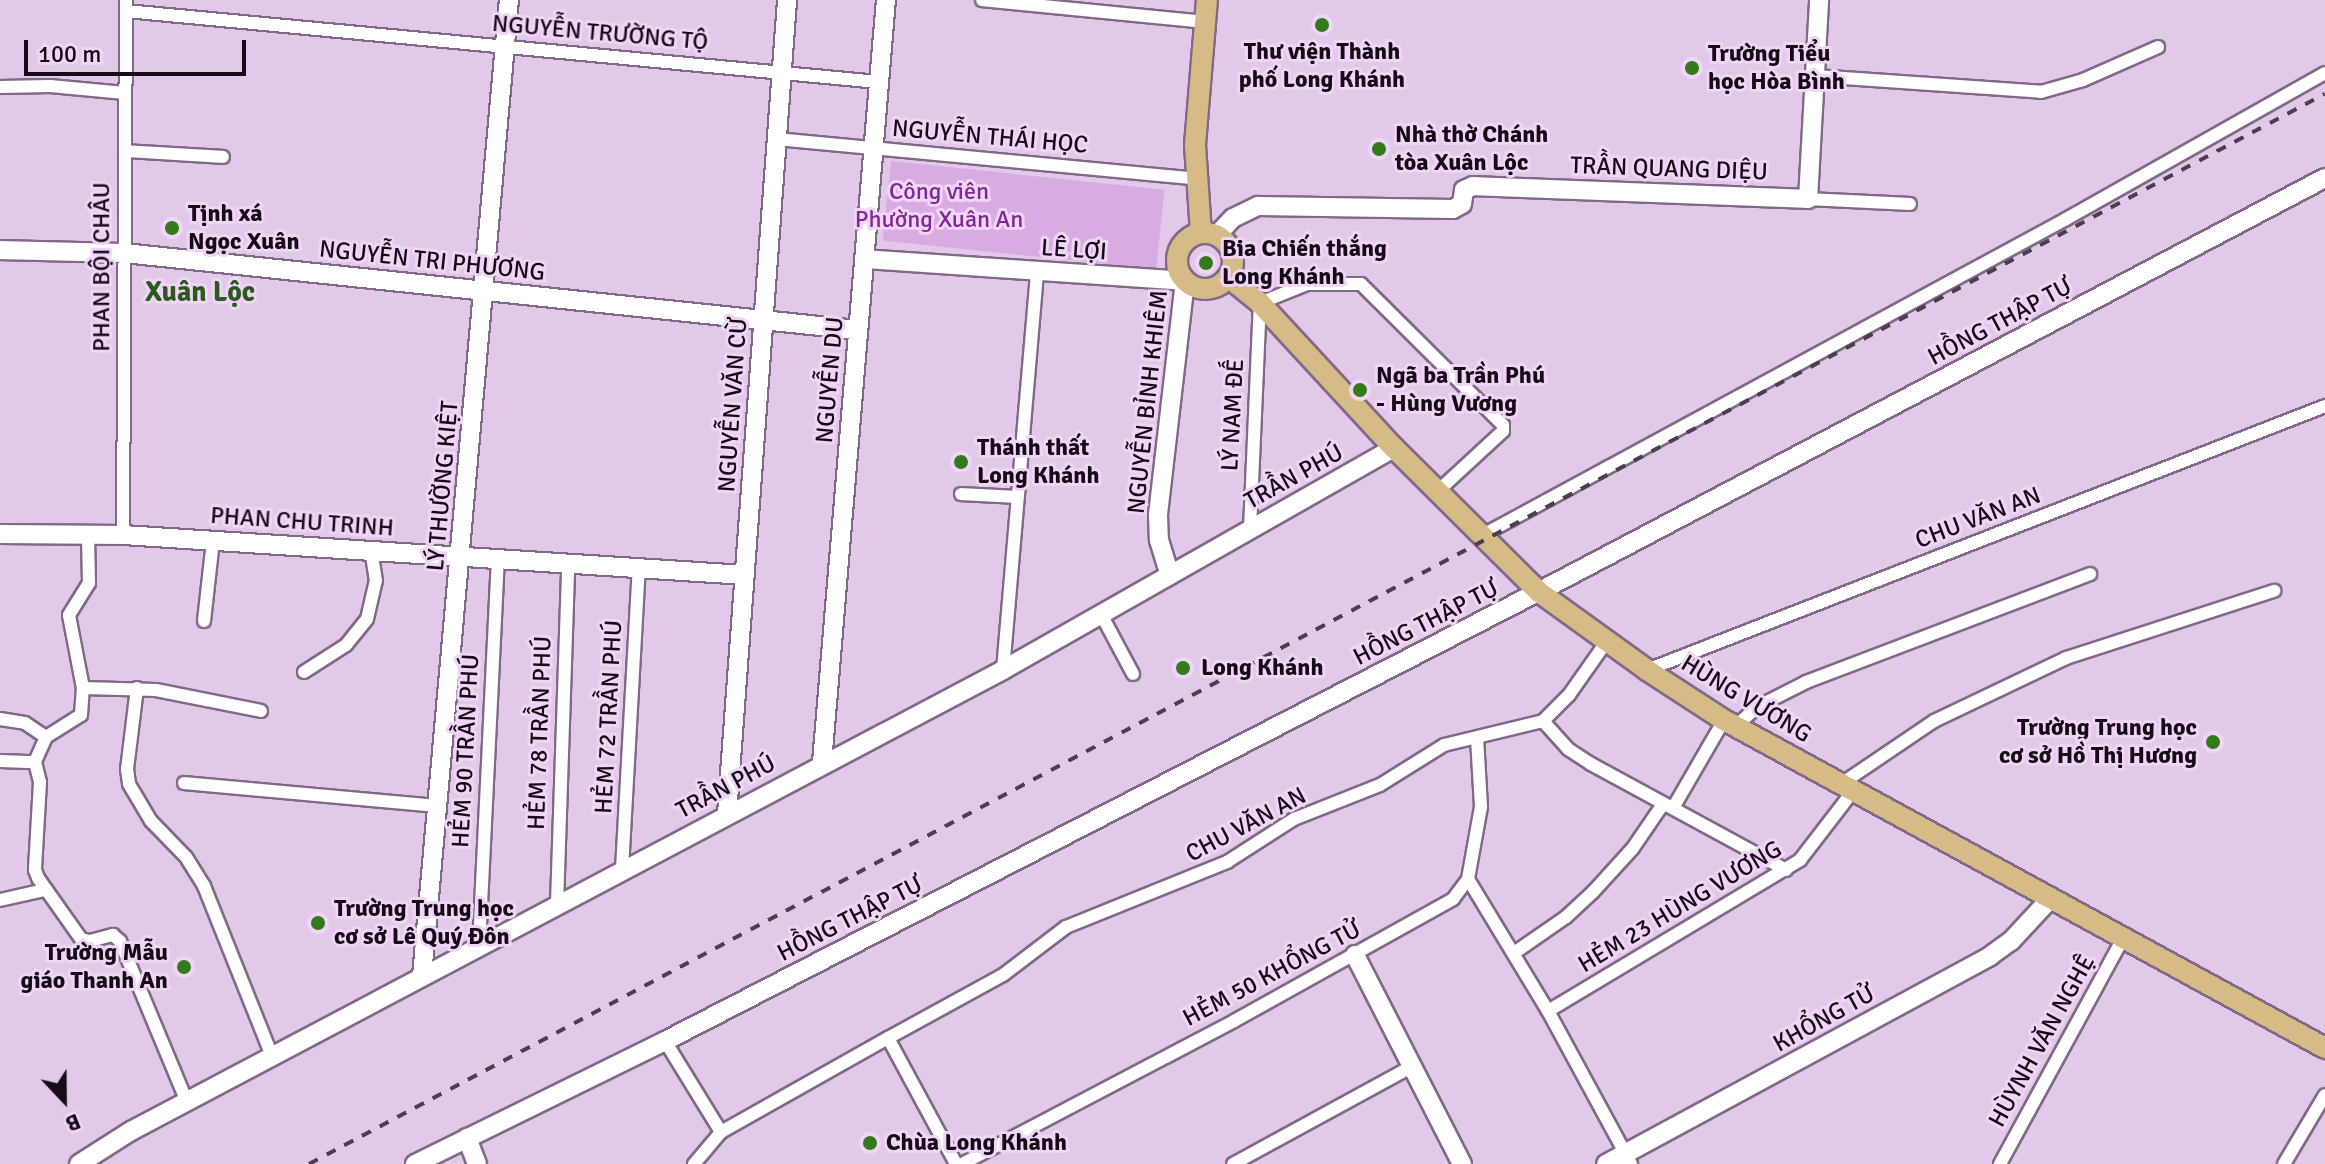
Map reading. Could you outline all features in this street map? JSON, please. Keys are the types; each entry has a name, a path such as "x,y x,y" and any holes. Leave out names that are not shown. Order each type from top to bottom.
{"main road":[{"path":"1207,0 1195,145 1198,179 1209,234 1232,252 1233,265 1228,277 1209,288 1195,287 1185,281 1178,267 1178,254 1187,239 1209,234"},
{"name":"HÙNG VƯƠNG","path":"1228,277 1260,303 1394,448 1539,592 1647,670 1730,723 2325,1048"}],"street":[{"name":"LÝ THƯỜNG KIỆT","path":"422,976 486,291 509,0"},
{"name":"NGUYỄN VĂN CỪ","path":"727,814 787,0"},
{"name":"NGUYỄN DU","path":"822,763 886,0"},
{"path":"982,0 1205,22"},
{"path":"1808,199 1819,0"},
{"name":"NGUYỄN TRƯỜNG TỘ","path":"126,5 879,82"},
{"name":"PHAN BỘI CHÂU","path":"123,535 126,5"},
{"path":"1815,76 2041,92 2083,80 2158,47"},
{"path":"1481,536 2066,219 2325,73"},
{"path":"3,83 125,93"},
{"name":"NGUYỄN THÁI HỌC","path":"777,139 1198,179"},
{"path":"125,151 223,157"},
{"name":"HỒNG THẬP TỰ","path":"415,1164 665,1041 1539,592 2325,178"},
{"name":"TRẦN QUANG DIỆU","path":"1209,234 1258,206 1453,209 1462,204 1464,190 1473,186 1910,204"},
{"name":"NGUYỄN TRI PHƯƠNG","path":"0,250 124,253 858,330"},
{"name":"LÊ LỢI","path":"864,259 1185,281"},
{"path":"1003,670 1037,272"},
{"name":"NGUYỄN BỈNH KHIÊM","path":"1170,575 1159,540 1158,515 1185,281"},
{"path":"1260,303 1307,284 1361,284 1498,419 1503,431 1437,492"},
{"name":"LÝ NAM ĐẾ","path":"1250,529 1260,303"},
{"name":"CHU VĂN AN","path":"1647,670 2325,406"},
{"name":"TRẦN PHÚ","path":"79,1164 272,1056 1003,670 1394,448"},
{"path":"961,494 1017,497"},
{"name":"PHAN CHU TRINH","path":"0,534 123,535 745,575"},
{"path":"88,534 89,583 69,615 83,688 81,715 46,737 35,762 40,782 35,870 44,890 81,939 90,941 113,935 120,941 187,1102"},
{"path":"204,621 213,541"},
{"path":"304,672 346,645 367,619 376,581 371,551"},
{"name":"HẺM 90 TRẦN PHÚ","path":"479,946 498,559"},
{"name":"HẺM 78 TRẦN PHÚ","path":"557,904 568,564"},
{"name":"HẺM 72 TRẦN PHÚ","path":"622,869 639,568"},
{"path":"1514,953 1566,917 1593,892 1668,806 1730,723 1806,682 2090,574"},
{"path":"1848,787 1934,721 2066,658 2274,591"},
{"path":"1101,614 1133,674"},
{"path":"1607,641 1569,695 1543,721 1577,755 1786,870"},
{"path":"83,688 137,688 261,711"},
{"path":"137,688 127,769 129,784 151,821 186,857 204,886 272,1056"},
{"path":"0,719 25,723 46,737"},
{"name":"CHU VĂN AN","path":"721,1132 1003,975 1066,927 1213,869 1294,819 1392,779 1444,745 1543,721"},
{"path":"1477,738 1482,796 1468,879 1548,1011 1628,1159"},
{"path":"0,761 35,762"},
{"path":"184,783 437,806"},
{"name":"HẺM 23 HÙNG VƯƠNG","path":"1548,1011 1786,870 1813,848 1848,787"},
{"name":"HẺM 50 KHỔNG TỬ","path":"959,1164 1355,955 1453,899 1468,879"},
{"path":"0,900 44,890"},
{"name":"KHỔNG TỬ","path":"1606,1164 1628,1159 1990,956 2011,941 2051,898"},
{"name":"HÙYNH VĂN NGHỆ","path":"2000,1164 2123,938"},
{"path":"1355,955 1462,1164"},
{"path":"888,1038 959,1164"},
{"path":"665,1041 721,1132 694,1164"},
{"path":"1233,1164 1413,1066"},
{"path":"2284,1164 2325,1095"},
{"path":"467,1138 477,1164"}],"green space":[{"name":"Công viên Phường Xuân An","path":"891,161 1164,190 1156,269 883,241"}],"railway":[{"path":"309,1164 2325,94"}],"place":[{"name":"Thư viện Thành phố Long Khánh","path":"1322,25"},
{"name":"Trường Tiểu học Hòa Bình","path":"1692,68"},
{"name":"Nhà thờ Chánh tòa Xuân Lộc","path":"1379,149"},
{"name":"Tịnh xá Ngọc Xuân","path":"172,228"},
{"name":"Bia Chiến thắng Long Khánh","path":"1206,263"},
{"name":"Ngã ba Trần Phú - Hùng Vương","path":"1360,390"},
{"name":"Thánh thất Long Khánh","path":"961,462"},
{"name":"Long Khánh","path":"1183,668"},
{"name":"Trường Trung học cơ sở Hồ Thị Hương","path":"2213,742"},
{"name":"Trường Trung học cơ sở Lê Quý Đôn","path":"318,923"},
{"name":"Trường Mẫu giáo Thanh An","path":"184,967"},
{"name":"Chùa Long Khánh","path":"870,1143"}],"district":[{"name":"Xuân Lộc","path":"200,292"}]}
